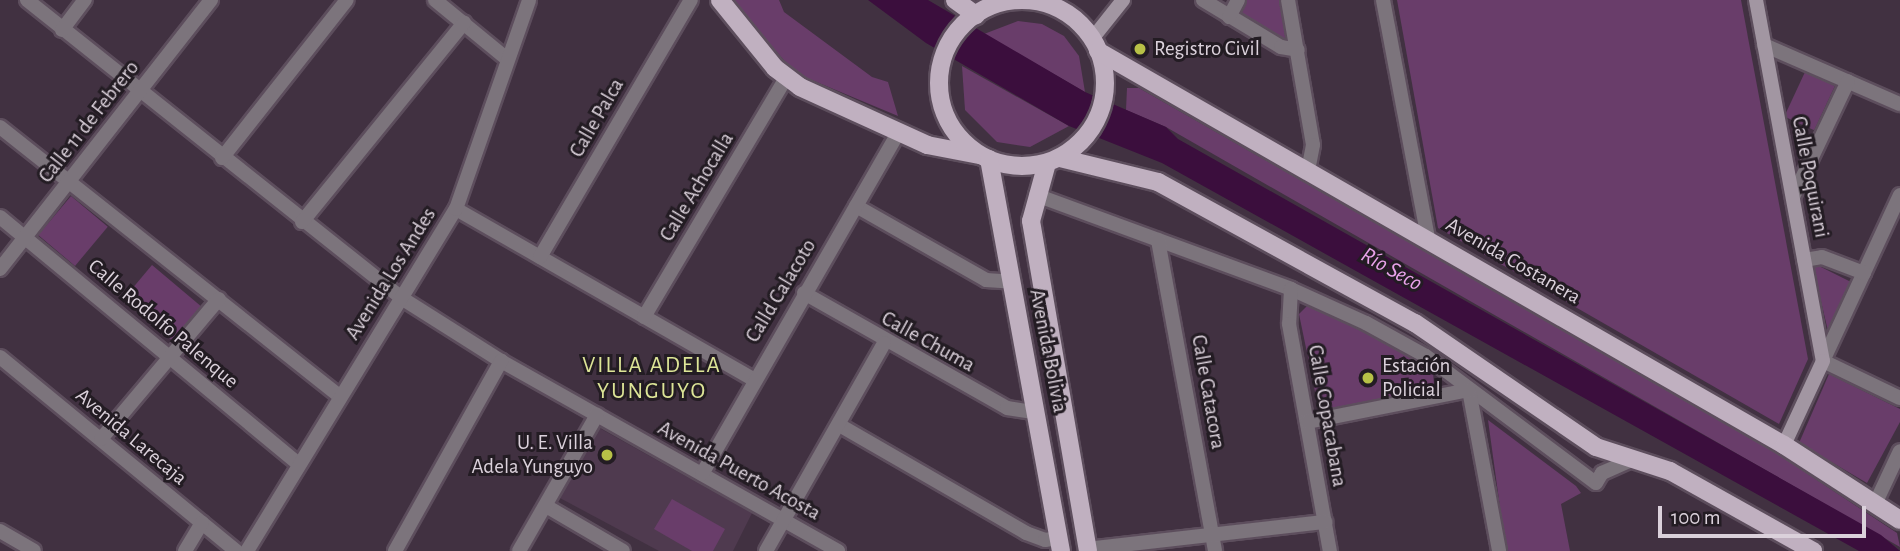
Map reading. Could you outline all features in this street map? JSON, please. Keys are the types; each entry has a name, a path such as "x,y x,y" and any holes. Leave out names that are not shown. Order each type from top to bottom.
{"main road":[{"path":"720,0 786,78 927,145 1019,166 1059,157 1166,186 1415,323 1596,447 1629,461 1670,471 1813,551"},
{"path":"955,0 970,19"},
{"path":"984,157 959,137 945,113 941,72 949,46 970,19 999,4 1041,1 1074,19 1097,51 1102,105 1090,130 1059,157"},
{"name":"Avenida Costanera","path":"1097,51 1784,445 1900,520"},
{"name":"Avenida Bolivia","path":"984,157 1012,282 1060,545"},
{"name":"Avenida Bolivia","path":"1059,157 1036,195 1033,236 1088,550"}],"street":[{"name":"Avenida Puerto Acosta","path":"27,0 139,93 403,299 501,361 838,551"},
{"path":"62,30 85,0"},
{"name":"Calle 11 de Febrero","path":"0,269 211,0"},
{"path":"222,159 347,0"},
{"path":"435,0 507,60"},
{"name":"Avenida Los Andes","path":"247,551 339,396 403,299 456,209 529,0"},
{"name":"Calle Palca","path":"540,257 691,0"},
{"path":"1097,51 1123,0"},
{"path":"1203,0 1229,17 1298,50"},
{"path":"1229,17 1238,0"},
{"path":"1288,0 1313,145 1308,171"},
{"path":"1383,0 1428,239"},
{"name":"Calle Poquirani","path":"1756,0 1823,361"},
{"path":"302,222 464,23"},
{"path":"1764,45 1900,104"},
{"name":"Calle Achocalla","path":"644,317 786,78"},
{"path":"1793,197 1848,81"},
{"path":"0,127 339,396"},
{"name":"Calld Calacoto","path":"702,474 753,379 899,131"},
{"path":"1036,195 1291,289 1426,355 1469,390 1596,482 1609,468 1629,461"},
{"path":"1784,445 1900,195"},
{"path":"856,206 986,280 1012,282"},
{"path":"456,209 753,379"},
{"name":"Calle Rodolfo Palenque","path":"0,217 299,464"},
{"name":"Calle Catacora","path":"1158,240 1214,544"},
{"path":"1804,260 1822,257 1864,273"},
{"name":"Calle Copacabana","path":"1291,289 1289,316 1330,551"},
{"name":"Calle Chuma","path":"804,293 884,343 1007,408 1037,412"},
{"path":"101,439 219,299"},
{"path":"766,551 841,426 884,343"},
{"name":"Avenida Larecaja","path":"0,356 236,551"},
{"path":"395,551 501,361"},
{"path":"1823,361 1900,398"},
{"path":"1307,422 1469,390"},
{"path":"1469,390 1499,551"},
{"path":"519,551 597,415"},
{"path":"841,426 1026,533 1060,545"},
{"path":"1876,502 1900,451"},
{"path":"545,506 623,551"},
{"path":"186,551 202,523"},
{"path":"1088,550 1214,544 1325,523"},
{"path":"0,531 34,551"}],"shaded area":[{"path":"732,0 779,0 784,12 872,77 888,82 898,116 795,73"},
{"path":"1243,0 1280,0 1289,43 1236,12"},
{"path":"1397,0 1741,0 1808,359 1779,424 1438,228"},
{"path":"1018,21 1042,24 1064,36 1079,56 1085,92 984,34"},
{"path":"962,66 1069,126 1030,147 997,142 965,110"},
{"path":"1805,72 1835,86 1814,130 1784,116"},
{"path":"1127,88 1139,88 1764,445 1897,533 1900,547 1166,127 1126,110"},
{"path":"71,196 108,227 75,266 38,235"},
{"path":"152,265 201,306 172,341 123,299"},
{"path":"1817,265 1851,282 1828,331 1813,267"},
{"path":"1309,304 1412,357 1433,372 1434,385 1430,391 1319,411 1299,314"},
{"path":"1829,374 1900,409 1900,422 1867,483 1799,443"},
{"name":"U. E. Villa Adela Yunguyo","path":"585,420 752,513 733,551 659,551 545,490"},
{"path":"1488,420 1576,486 1581,493 1561,504 1570,551 1506,551"},
{"path":"672,499 725,529 713,551 692,551 654,529"}],"water":[{"name":"Río Seco","path":"868,0 928,0 1085,92 1166,127 1178,139 1881,535 1900,551 1859,551 1162,163 1069,126 926,43"}],"place":[{"name":"Registro Civil","path":"1140,49"},
{"name":"Estación Policial","path":"1368,378"},
{"name":"U. E. Villa Adela Yunguyo","path":"607,455"}],"district":[{"name":"VILLA ADELA YUNGUYO","path":"652,379"}]}
